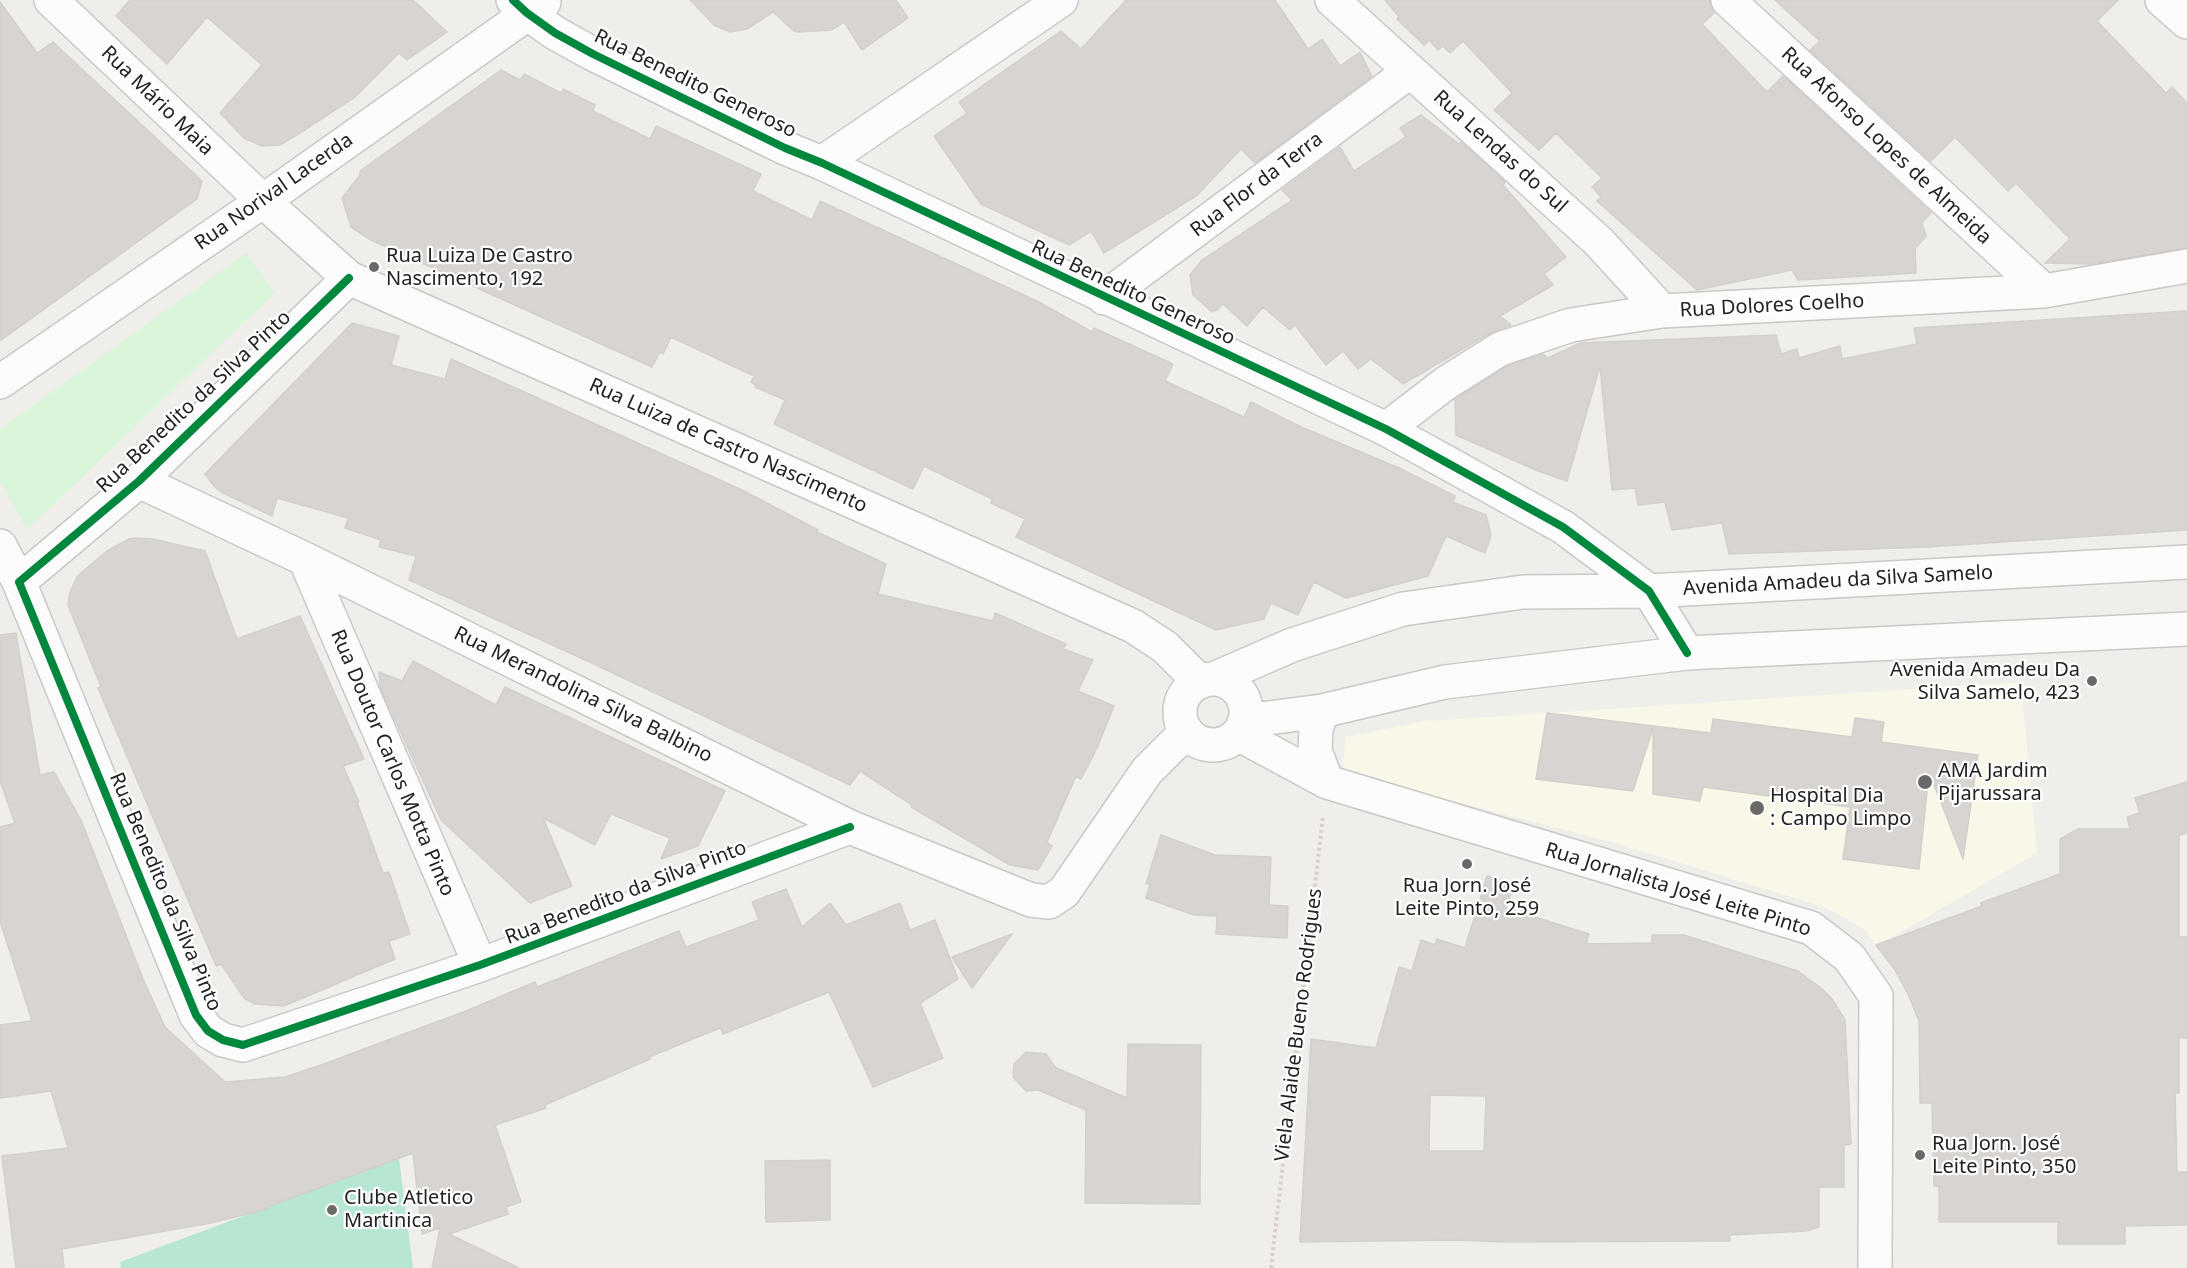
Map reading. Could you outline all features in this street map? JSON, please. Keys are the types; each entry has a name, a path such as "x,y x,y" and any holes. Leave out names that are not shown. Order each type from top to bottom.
{"street":[{"name":"Rua Mário Maia","path":"51,0 263,201"},
{"path":"822,163 1061,0"},
{"name":"Rua Lendas do Sul","path":"1332,0 1599,242 1662,311"},
{"name":"Rua Afonso Lopes de Almeida","path":"1728,0 2044,291"},
{"path":"2162,0 2187,22"},
{"name":"Rua Norival Lacerda","path":"0,382 263,201 529,4"},
{"name":"Rua Benedito Generoso","path":"529,4 555,33 593,54 785,148 822,163 1104,298 1386,429 1563,527 1649,591 1687,653"},
{"name":"Rua Flor da Terra","path":"1104,298 1409,72"},
{"name":"Rua Luiza de Castro Nascimento","path":"263,201 349,278 1133,626 1165,646 1207,680"},
{"name":"Rua Dolores Coelho","path":"1386,429 1446,383 1500,349 1571,325 1662,311 2044,291 2187,266"},
{"name":"Rua Benedito da Silva Pinto","path":"349,278 139,481 19,582 196,1015 208,1031 223,1040 243,1045 480,966 850,826"},
{"name":"Rua Merandolina Silva Balbino","path":"139,481 305,559 850,826 1031,900 1049,902 1064,892 1148,771 1186,732"},
{"path":"0,546 19,582"},
{"name":"Rua Doutor Carlos Motta Pinto","path":"305,559 480,966"},
{"name":"Avenida Amadeu da Silva Samelo","path":"1207,680 1292,645 1403,609 1523,592 1649,591 2187,562"},
{"path":"1241,727 1322,711 1444,682 1687,653 2187,629"},
{"path":"1207,680 1228,683 1240,692 1246,706 1241,727 1226,743 1211,746 1197,742 1186,732 1180,719 1180,704 1187,691 1207,680"},
{"path":"1322,711 1316,729 1316,751 1327,782"},
{"name":"Rua Jornalista José Leite Pinto","path":"1241,727 1327,782 1811,928 1849,957 1876,996 1875,1268"}],"shaded area":[{"name":"Hospital Dia : Campo Limpo","path":"2021,682 2037,853 1877,946 1864,929 1827,908 1619,844 1343,772 1345,737 1424,721"}],"green space":[{"path":"246,253 275,293 27,530 0,481 0,429"},
{"name":"Clube Atletico Martinica","path":"399,1158 413,1268 121,1268 120,1262"}],"building":[{"path":"130,0 413,0 447,32 407,60 399,53 355,97 303,131 280,145 262,146 244,138 220,113 262,65 207,17 167,64 116,16"},
{"path":"690,0 896,0 908,18 862,50 844,22 832,30 799,32 794,31 773,12 747,29 730,32 714,25"},
{"path":"1126,0 1275,0 1308,49 1322,39 1340,66 1360,52 1372,76 1255,163 1241,149 1196,196 1104,253 1091,231 1069,245 981,204 934,136 967,113 959,102 1061,31 1081,49"},
{"path":"1385,0 1710,0 1714,13 1702,24 1767,92 1783,76 1931,213 1922,223 1926,236 1915,249 1916,273 1798,280 1792,270 1697,290 1597,201 1601,197 1592,187 1602,178 1556,133 1539,150 1494,110 1512,93 1463,41 1450,53 1443,46 1438,50 1429,40 1424,45 1397,19 1399,17"},
{"path":"1775,0 2118,0 2097,21 2166,93 2172,87 2187,103 2187,248 2090,264 2045,263 2070,239 2016,183 2008,191 1955,137 1931,161 1810,50 1820,41"},
{"path":"0,2 37,53 53,42 202,181 197,199 0,341"},
{"path":"501,70 520,80 524,74 561,93 563,89 595,105 593,111 650,139 656,126 761,174 753,191 812,220 820,201 1039,302 1092,332 1094,328 1173,364 1165,381 1244,417 1251,402 1301,427 1397,467 1455,496 1453,502 1486,515 1491,535 1485,553 1446,536 1428,576 1346,598 1314,582 1298,615 1271,603 1264,619 1216,630 1016,537 1025,519 991,503 992,499 924,466 913,489 774,424 785,400 755,387 756,385 751,382 754,376 671,337 663,354 660,352 652,367 371,240 351,227 342,198 360,175 360,171"},
{"path":"1421,115 1459,144 1461,142 1505,182 1503,185 1566,257 1544,274 1553,285 1500,316 1511,325 1490,333 1403,384 1371,359 1358,369 1343,351 1326,365 1295,325 1290,330 1263,307 1247,326 1223,304 1212,312 1193,295 1190,275 1202,260 1292,200 1282,190 1340,147 1354,171 1406,137 1400,128"},
{"path":"2187,311 2187,530 1927,547 1729,554 1722,523 1672,530 1665,502 1638,505 1635,488 1612,490 1600,366 1567,481 1538,471 1456,435 1455,400 1457,398 1508,366 1543,354 1548,358 1580,343 1776,335 1781,354 1797,349 1799,358 1840,346 1842,359 1917,344 1914,328"},
{"path":"352,323 399,336 391,365 445,379 451,359 742,490 818,530 817,532 886,564 878,594 993,621 995,613 1066,644 1063,649 1093,660 1078,691 1114,706 1097,748 1081,779 1076,776 1047,842 1052,846 1038,870 1010,865 911,807 912,805 860,771 850,785 409,580 416,556 379,547 381,540 345,528 348,518 277,498 272,516 221,492 205,474"},
{"path":"129,539 153,539 205,551 237,639 300,616 364,759 343,766 359,802 357,802 383,873 389,872 410,934 389,941 395,959 284,1006 255,1004 244,998 221,964 216,966 98,688 101,687 68,605 70,592 82,572 107,551"},
{"path":"16,633 40,775 54,772 81,820 143,979 165,1027 225,1082 285,1077 466,1011 535,982 537,987 679,931 686,947 759,920 752,902 786,889 802,927 830,903 846,925 900,903 910,930 935,920 958,979 920,1003 943,1058 873,1087 829,992 723,1034 720,1028 649,1057 650,1059 545,1105 546,1108 495,1125 521,1202 506,1207 508,1214 449,1234 519,1268 432,1268 440,1228 422,1234 413,1153 267,1207 268,1209 211,1223 62,1249 64,1268 16,1268 2,1156 68,1148 51,1091 0,1098 0,1025 32,1021 0,921 0,827 15,823 0,781 0,635"},
{"path":"413,661 496,705 505,687 725,791 698,846 661,859 670,838 611,814 595,845 543,818 572,886 530,903 441,820 380,687 379,672 402,681"},
{"path":"1547,713 1711,733 1713,719 1852,737 1855,718 1884,722 1881,742 1978,755 1963,859 1929,772 1919,869 1843,859 1850,807 1703,787 1700,801 1653,794 1653,728 1633,791 1536,779"},
{"path":"2187,782 2187,833 2179,835 2179,937 2187,937 2187,1038 2179,1038 2179,1093 2175,1093 2177,1172 2187,1172 2187,1225 2125,1226 2125,1244 2058,1244 2058,1222 1939,1222 1939,1186 1934,1186 1932,1103 1920,1103 1919,1021 1895,970 1876,945 2060,874 2060,839 2078,829 2130,829 2127,817 2140,813 2135,798"},
{"path":"1161,835 1215,855 1271,857 1269,905 1288,906 1287,938 1216,934 1217,916 1194,915 1146,898 1150,884 1146,884"},
{"path":"1487,876 1514,885 1506,908 1589,934 1586,944 1652,943 1652,935 1684,935 1798,971 1821,988 1832,999 1845,1020 1851,1144 1844,1145 1844,1187 1819,1187 1819,1227 1806,1231 1730,1235 1730,1241 1300,1242 1311,1039 1376,1048 1399,967 1412,971 1421,940 1435,945 1437,939 1465,948","holes":["1430,1095 1486,1096 1484,1151 1429,1151"]},
{"path":"1012,934 972,988 952,957"},
{"path":"1128,1044 1201,1045 1200,1204 1085,1203 1086,1110 1038,1090 1026,1091 1013,1077 1014,1064 1026,1052 1046,1054 1056,1068 1127,1098"},
{"path":"830,1160 830,1220 766,1222 765,1161"}],"cycle path":[{"path":"513,0 555,33 593,54 785,148 822,163 1386,429 1563,527 1649,591 1687,653"},
{"path":"349,278 139,481 19,582 196,1015 208,1031 223,1040 243,1045 480,965 850,827"}],"place":[{"name":"Rua Luiza De Castro Nascimento, 192","path":"374,267"},
{"name":"Avenida Amadeu Da Silva Samelo, 423","path":"2092,681"},
{"name":"AMA Jardim Pijarussara","path":"1925,782"},
{"name":"Hospital Dia : Campo Limpo","path":"1757,808"},
{"name":"Rua Jorn. José Leite Pinto, 259","path":"1467,864"},
{"name":"Rua Jorn. José Leite Pinto, 350","path":"1920,1155"},
{"name":"Clube Atletico Martinica","path":"332,1210"}]}
